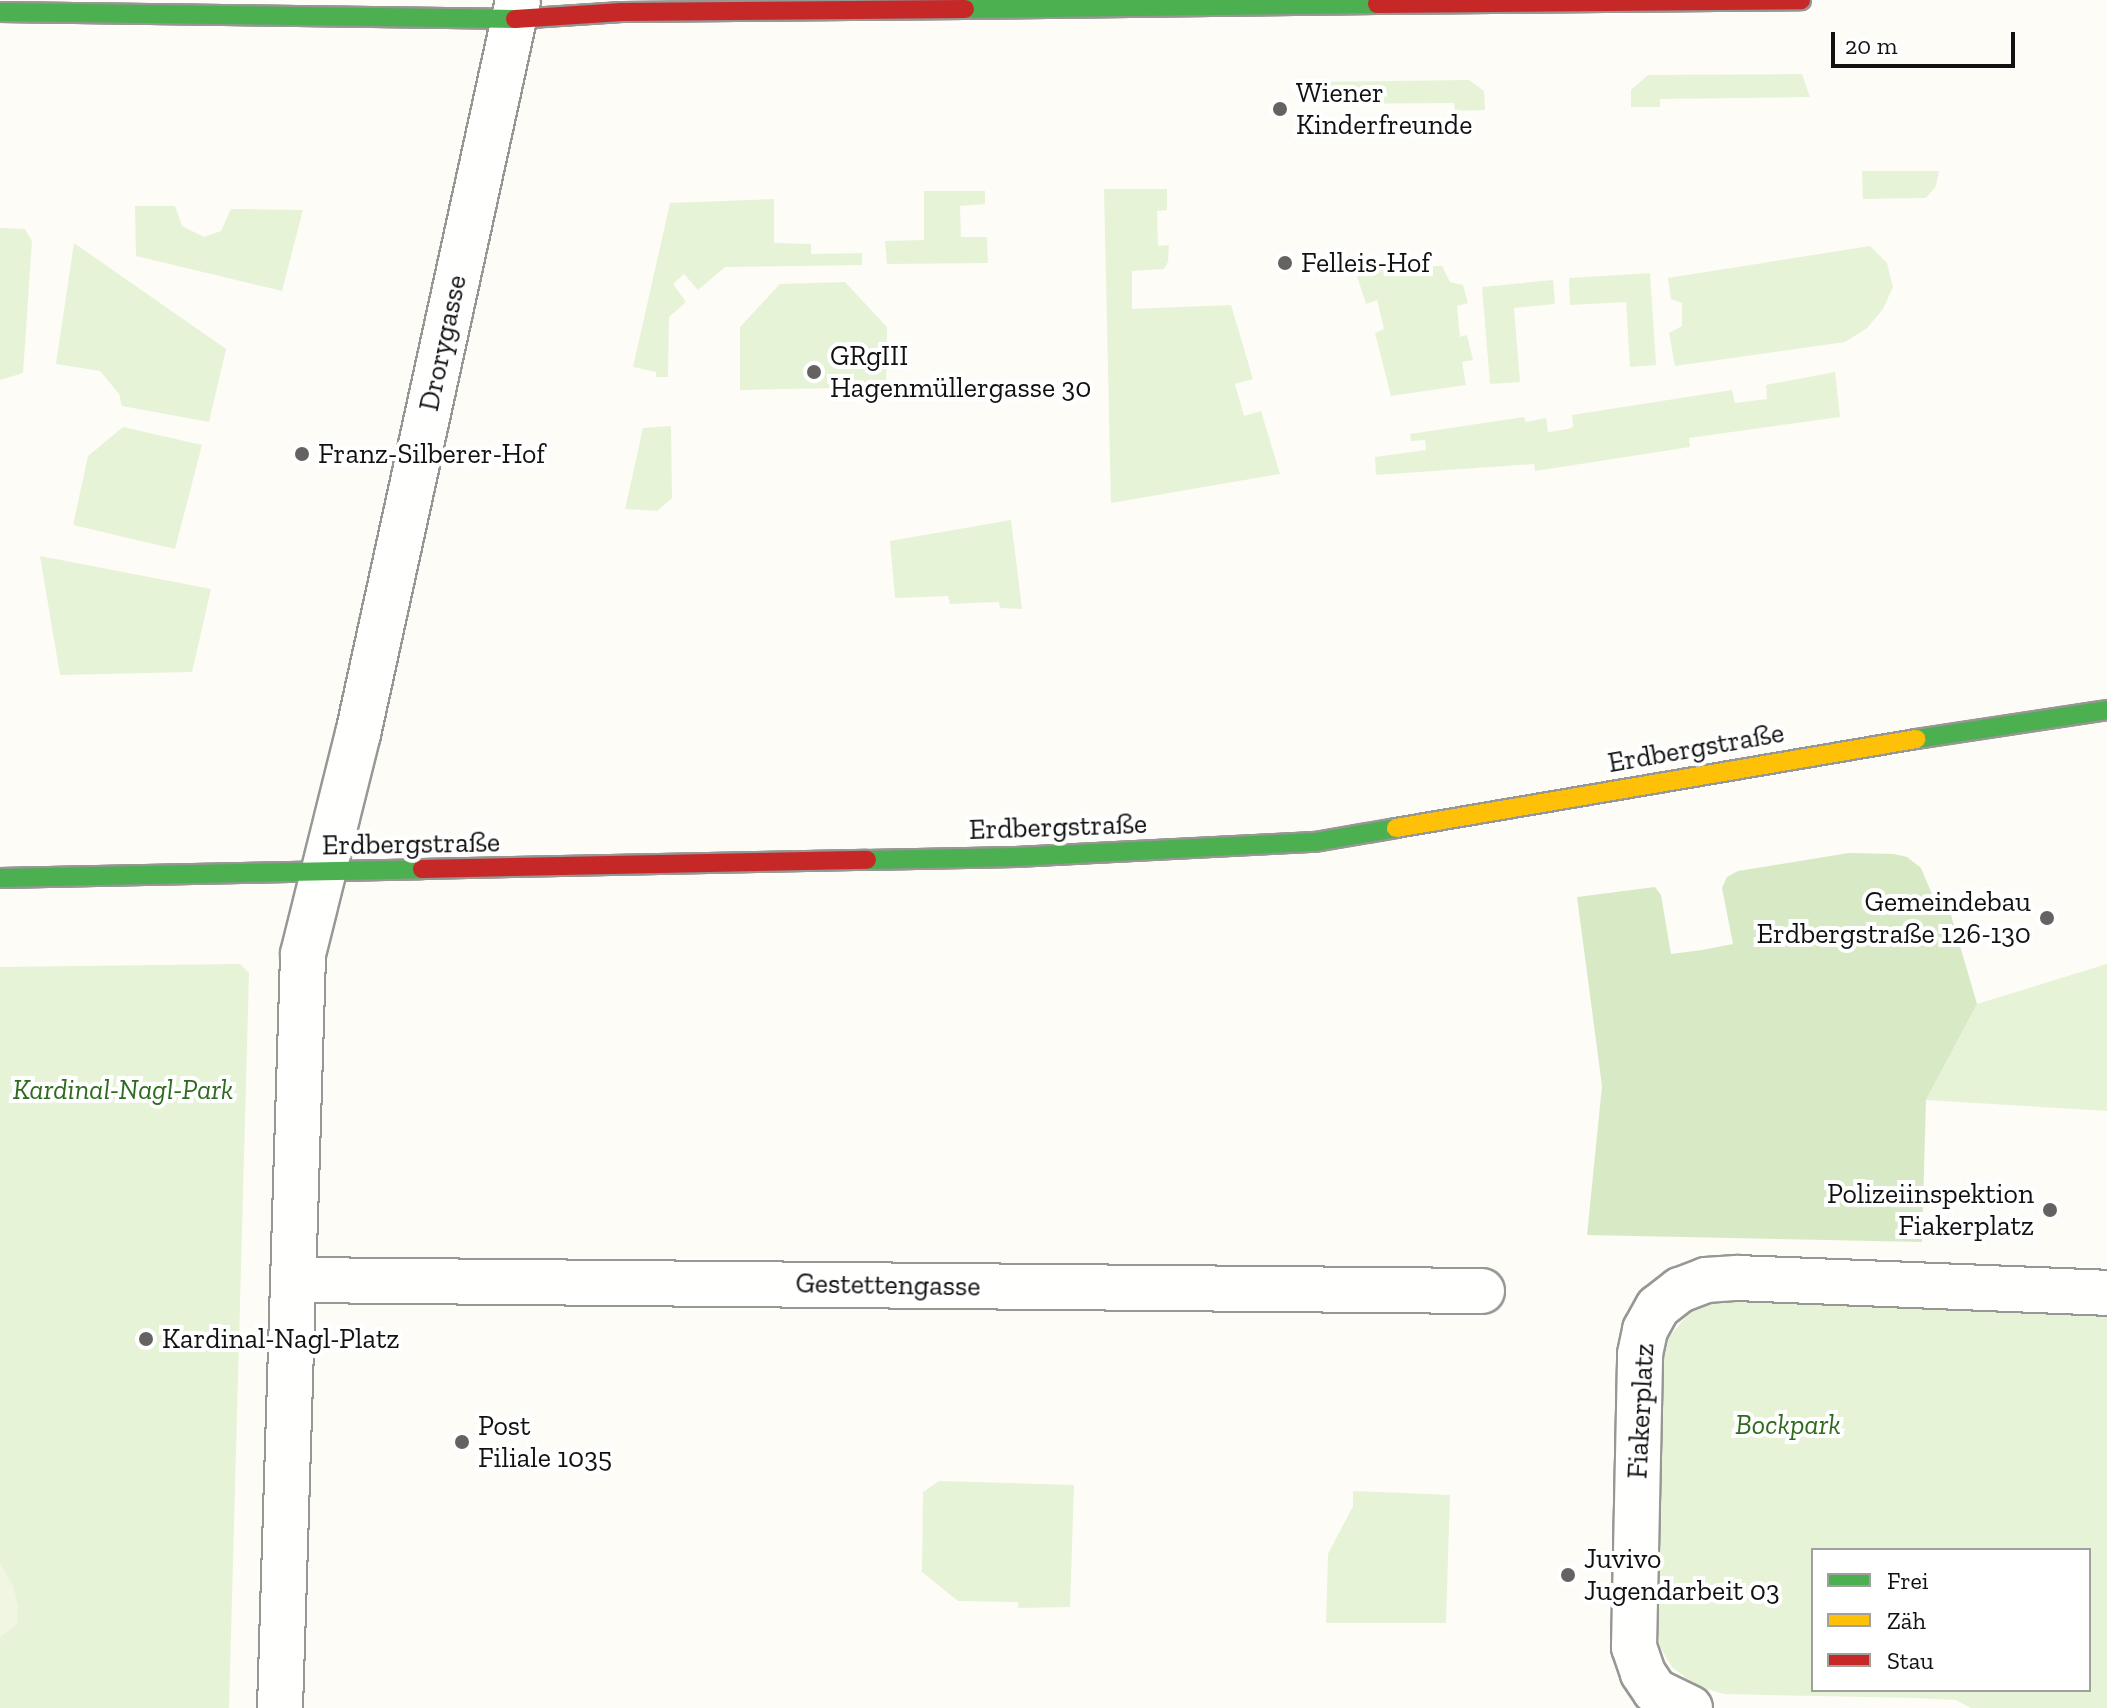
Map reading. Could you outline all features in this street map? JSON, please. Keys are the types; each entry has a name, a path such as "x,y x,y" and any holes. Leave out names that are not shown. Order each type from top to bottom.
{"street":[{"path":"0,12 622,12 1801,0"},
{"name":"Drorygasse","path":"322,873 358,734 515,10"},
{"name":"Erdbergstraße","path":"0,878 1016,857 1315,842 1858,748 2107,710"},
{"path":"280,1708 303,954 322,873"},
{"name":"Fiakerplatz","path":"1690,1708 1655,1691 1643,1673 1634,1647 1640,1354 1645,1330 1658,1307 1680,1290 1706,1280 1737,1278 2107,1293"},
{"name":"Gestettengasse","path":"295,1280 1482,1291"}],"green space":[{"path":"1802,74 1810,97 1660,99 1660,107 1631,107 1631,90 1648,75"},
{"path":"1469,80 1484,91 1485,110 1455,111 1454,103 1310,104 1311,82"},
{"path":"1862,171 1939,171 1936,186 1926,198 1863,199"},
{"path":"1104,189 1167,189 1167,210 1157,211 1158,246 1169,245 1168,262 1164,269 1132,271 1132,309 1231,305 1253,379 1235,384 1244,416 1261,411 1280,474 1111,503"},
{"path":"924,191 985,191 985,204 960,206 961,237 987,237 988,263 887,264 885,241 924,240"},
{"path":"774,199 774,243 811,244 811,254 862,253 862,265 725,267 698,290 684,274 673,284 686,302 669,317 668,377 656,377 656,372 633,367 670,203"},
{"path":"135,206 175,206 182,226 204,237 221,231 231,209 303,210 282,291 136,256"},
{"path":"0,228 25,229 32,241 23,373 0,380"},
{"path":"74,243 226,349 209,422 122,406 119,394 100,371 56,364"},
{"path":"1870,246 1887,263 1893,287 1883,309 1867,328 1845,342 1675,366 1669,333 1682,326 1682,303 1671,299 1668,278"},
{"path":"1442,266 1450,282 1463,285 1468,303 1457,306 1460,337 1467,335 1473,360 1462,362 1466,385 1391,396 1375,333 1384,329 1377,300 1366,304 1354,267"},
{"path":"1650,273 1656,365 1630,367 1626,302 1570,305 1569,278"},
{"path":"1553,280 1555,304 1514,308 1520,382 1490,384 1482,287"},
{"path":"845,282 887,327 886,387 740,390 740,327 780,284"},
{"path":"1835,372 1840,417 1689,438 1690,447 1535,471 1534,464 1376,475 1375,457 1426,450 1425,440 1411,441 1410,434 1524,417 1526,422 1546,418 1548,432 1573,427 1572,415 1732,390 1735,403 1767,399 1766,385"},
{"path":"671,426 672,498 657,511 625,509 643,428"},
{"path":"123,427 202,445 175,549 73,525 88,456"},
{"path":"1011,520 1022,609 1000,608 999,602 950,604 948,596 895,598 890,541"},
{"path":"40,556 211,589 192,672 60,675"},
{"path":"1849,853 1894,854 1907,857 1921,868 1934,899 1951,915 1977,1004 1926,1100 1922,1242 1587,1235 1602,1086 1577,897 1655,887 1661,895 1671,954 1702,950 1733,944 1722,888 1727,877 1738,871"},
{"name":"Kardinal-Nagl-Park","path":"240,964 249,973 229,1708 0,1708 0,967"},
{"path":"2107,964 2107,1111 1926,1100 1977,1004"},
{"name":"Bockpark","path":"1721,1299 2107,1311 2107,1708 1971,1708 1956,1700 1724,1694 1696,1686 1672,1667 1660,1647 1654,1614 1662,1373 1666,1341 1690,1312"},
{"path":"939,1481 1074,1485 1070,1607 1018,1608 1018,1602 958,1601 922,1572 923,1492"},
{"path":"1353,1491 1450,1495 1446,1623 1326,1623 1328,1554 1353,1506"},
{"path":"0,1563 13,1586 18,1607 17,1624 0,1637"}],"traffic: fast":[{"path":"965,9 1377,4"},
{"path":"0,12 515,19"},
{"path":"1916,739 2107,710"},
{"path":"867,860 1016,857 1315,842 1396,828"},
{"path":"0,878 422,869"}],"traffic: slow":[{"path":"1396,828 1916,739"}],"traffic: jam":[{"path":"1377,4 1801,0"},
{"path":"515,19 622,12 965,9"},
{"path":"422,869 867,860"}],"place":[{"name":"Wiener Kinderfreunde","path":"1280,109"},
{"name":"Felleis-Hof","path":"1285,263"},
{"name":"GRgIII Hagenmüllergasse 30","path":"814,372"},
{"name":"Franz-Silberer-Hof","path":"302,454"},
{"name":"Gemeindebau Erdbergstraße 126-130","path":"2047,918"},
{"name":"Polizeiinspektion Fiakerplatz","path":"2050,1210"},
{"name":"Kardinal-Nagl-Platz","path":"146,1339"},
{"name":"Post Filiale 1035","path":"462,1442"},
{"name":"Juvivo Jugendarbeit 03","path":"1568,1575"}]}
